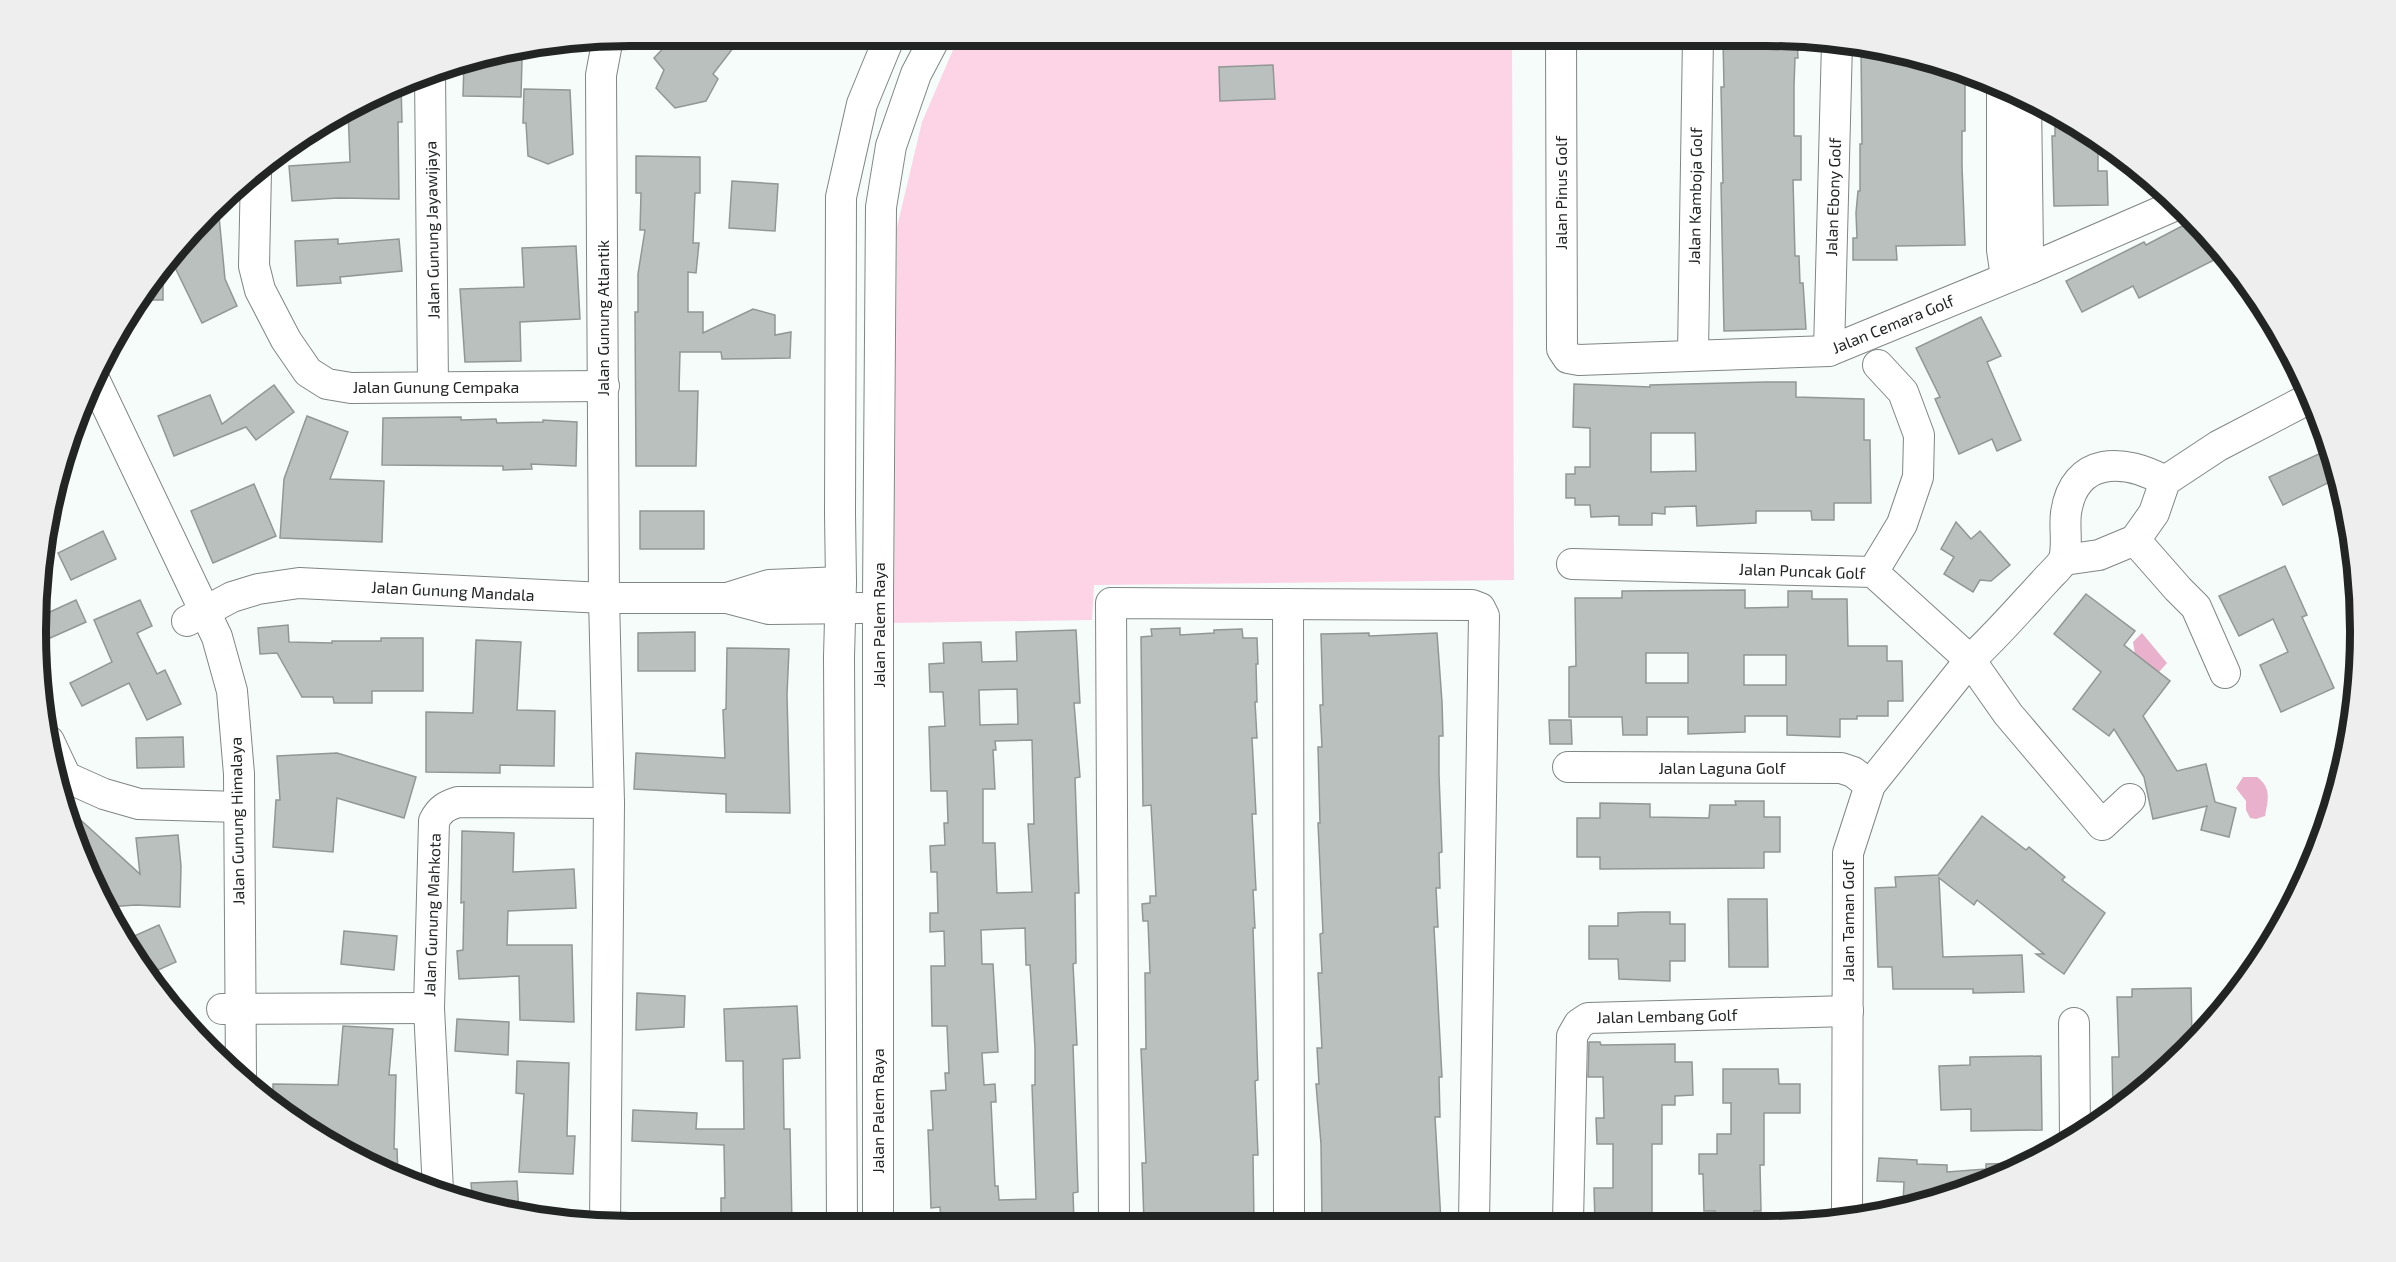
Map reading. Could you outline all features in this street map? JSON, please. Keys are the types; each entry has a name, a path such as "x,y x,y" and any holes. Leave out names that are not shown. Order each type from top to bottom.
{"street":[{"path":"842,1216 839,657 841,197 862,104 886,46"},
{"name":"Jalan Palem Raya","path":"878,1216 878,598 881,207 891,146 916,74 931,46"},
{"name":"Jalan Pinus Golf","path":"1561,46 1562,349"},
{"name":"Jalan Kamboja Golf","path":"1693,354 1698,46"},
{"name":"Jalan Gunung Atlantik","path":"604,598 601,75 606,47"},
{"name":"Jalan Ebony Golf","path":"1829,351 1837,52"},
{"name":"Jalan Gunung Jayawijaya","path":"430,83 433,387"},
{"path":"2002,97 2002,250 2018,272 2028,255 2026,108"},
{"name":"Jalan Gunung Cempaka","path":"256,184 254,266 258,282 286,340 308,372 327,384 351,388 604,386"},
{"name":"Jalan Cemara Golf","path":"1562,349 1568,358 1579,360 1693,354 1829,351 2167,208"},
{"path":"1873,572 1902,524 1918,477 1919,435 1903,392 1878,365"},
{"name":"Jalan Gunung Himalaya","path":"99,390 196,616"},
{"path":"2064,560 2099,555 2135,540 2154,513 2165,481 2218,446 2303,402"},
{"name":"Jalan Gunung Himalaya","path":"89,414 196,616 217,637 232,691 239,774 229,807 230,1009 239,1063"},
{"path":"1970,660 1992,640 2064,560 2066,512 2073,490 2087,471 2111,465 2130,467 2149,472 2165,481"},
{"path":"2135,540 2178,590 2196,607 2225,673"},
{"name":"Jalan Puncak Golf","path":"1572,564 1873,572 1970,660 2008,714 2103,825 2130,799"},
{"name":"Jalan Gunung Mandala","path":"196,616 232,597 249,591 299,584 604,598 728,598 769,609 841,595 861,608 878,598"},
{"path":"604,598 609,803 605,1215"},
{"path":"1114,1216 1111,603 1472,604 1480,608 1484,616 1474,1216"},
{"path":"1288,604 1289,1216"},
{"path":"839,657 847,648 861,642 868,645 878,656"},
{"name":"Jalan Taman Golf","path":"1847,1209 1848,853 1870,784 1970,660"},
{"name":"Jalan Laguna Golf","path":"1568,767 1841,768 1853,772 1870,784"},
{"path":"64,773 66,777 104,794 139,804 229,807"},
{"name":"Jalan Gunung Mahkota","path":"438,1182 429,1008 434,821 446,806 458,802 609,803"},
{"path":"230,1009 429,1008"},
{"name":"Jalan Gunung Himalaya","path":"222,1048 230,1009"},
{"name":"Jalan Lembang Golf","path":"1568,1216 1572,1036 1580,1024 1588,1018 1848,1011"},
{"path":"2074,1023 2075,1126"}],"shaded area":[{"path":"955,46 1512,46 1514,580 1094,585 1092,620 894,623 897,227 922,122"},
{"path":"2142,633 2167,663 2159,672 2148,672 2136,661 2133,642"},
{"path":"2243,777 2257,777 2265,785 2268,795 2265,816 2250,818 2246,810 2246,801 2236,788"}],"building":[{"path":"665,46 734,47 713,74 718,79 706,101 675,108 656,88 664,70 654,58"},
{"path":"1723,46 1797,48 1798,58 1795,58 1794,136 1801,136 1801,180 1793,180 1795,256 1799,256 1806,329 1724,331 1721,87 1724,87"},
{"path":"1861,55 1916,66 1965,82 1962,166 1965,245 1896,246 1897,260 1853,260 1853,238 1857,238 1856,213 1858,191 1860,191 1860,144 1862,144"},
{"path":"509,60 522,60 521,97 463,96 464,71"},
{"path":"1273,65 1275,99 1220,101 1219,67"},
{"path":"524,89 570,90 573,154 548,164 528,156 526,123 523,123"},
{"path":"401,94 402,122 398,122 399,199 338,198 292,201 289,166 350,162 348,120"},
{"path":"2055,124 2098,151 2098,171 2107,171 2108,205 2054,206 2052,136 2055,136"},
{"path":"636,156 700,157 700,193 695,193 693,243 699,243 696,273 688,272 688,312 703,312 703,333 753,309 775,315 775,335 791,332 790,358 722,359 721,352 680,352 679,391 698,391 696,466 636,466 635,312 638,312 638,274 645,230 640,230 641,193 636,193"},
{"path":"732,181 778,184 775,231 729,228"},
{"path":"219,217 225,279 237,306 202,323 175,266"},
{"path":"2184,225 2215,259 2139,298 2133,286 2082,312 2066,281 2144,242 2146,245"},
{"path":"338,239 338,244 399,239 402,271 340,277 341,283 297,286 295,241"},
{"path":"576,246 580,319 520,322 521,361 465,362 460,289 524,287 522,248"},
{"path":"163,281 163,300 149,300"},
{"path":"1981,317 2001,356 1987,362 2021,440 1997,451 1992,439 1959,454 1935,399 1940,397 1916,348"},
{"path":"1796,382 1796,397 1864,399 1864,440 1870,440 1871,503 1834,503 1834,520 1812,520 1811,511 1756,511 1756,523 1697,526 1696,506 1665,507 1665,514 1652,513 1652,525 1619,525 1619,516 1591,517 1590,505 1575,505 1575,498 1566,498 1566,474 1575,474 1575,467 1590,467 1590,428 1573,427 1574,384 1650,387 1650,385","holes":["1651,433 1695,433 1696,471 1651,472"]},
{"path":"274,385 294,412 256,440 246,427 174,456 158,416 210,395 222,424"},
{"path":"307,416 348,432 330,479 384,481 382,542 280,538 284,479"},
{"path":"461,417 461,420 496,419 497,423 543,422 543,420 577,422 576,466 531,464 532,469 503,470 503,466 382,465 383,418"},
{"path":"2321,453 2330,482 2283,505 2269,477"},
{"path":"254,484 276,536 213,563 191,511"},
{"path":"640,511 704,511 704,549 640,549"},
{"path":"1956,522 1971,539 1980,531 2010,565 1991,581 1980,580 1973,592 1944,574 1954,557 1941,549"},
{"path":"103,531 116,559 71,580 58,553"},
{"path":"2285,566 2307,615 2302,617 2334,688 2281,712 2260,665 2288,652 2273,619 2239,636 2219,596"},
{"path":"1745,590 1745,608 1788,607 1788,591 1812,591 1812,599 1847,599 1848,646 1887,646 1887,661 1902,661 1903,701 1888,701 1888,716 1857,716 1857,719 1840,719 1840,737 1787,735 1787,716 1745,716 1745,732 1688,734 1688,717 1647,717 1647,735 1623,735 1622,717 1569,717 1569,667 1576,666 1575,598 1622,598 1622,591","holes":["1646,653 1688,653 1688,683 1646,683","1744,655 1786,655 1786,685 1744,685"]},
{"path":"2086,594 2135,631 2124,645 2170,681 2143,716 2177,771 2206,764 2215,802 2236,808 2229,837 2201,830 2207,806 2153,819 2144,777 2114,729 2109,736 2073,709 2101,672 2054,634"},
{"path":"76,600 86,622 48,639 47,613"},
{"path":"140,600 152,626 137,633 157,674 165,670 181,704 147,720 129,683 82,706 70,683 112,662 94,620"},
{"path":"288,625 289,642 332,643 332,641 381,641 381,638 423,638 423,691 372,691 372,703 334,703 333,697 302,697 277,653 260,654 258,628"},
{"path":"1180,628 1180,635 1242,629 1243,638 1257,638 1257,702 1255,702 1257,738 1252,738 1256,814 1252,814 1256,890 1253,890 1255,928 1253,928 1258,1080 1255,1081 1258,1155 1253,1155 1254,1216 1144,1216 1142,1163 1146,1163 1141,1049 1146,1049 1145,973 1150,973 1148,921 1143,921 1142,904 1150,903 1150,896 1156,896 1151,805 1143,806 1141,637 1152,636 1151,629"},
{"path":"1076,630 1080,703 1074,703 1080,777 1075,778 1079,893 1075,893 1076,963 1073,964 1077,1045 1073,1045 1078,1192 1073,1193 1074,1216 941,1216 940,1207 931,1208 928,1130 933,1130 931,1091 946,1090 945,1073 949,1073 947,1026 932,1026 931,966 945,966 944,931 930,932 930,913 938,913 937,872 931,872 930,846 945,845 944,823 948,823 947,791 931,791 929,727 945,726 943,692 930,692 929,664 944,663 943,643 981,642 982,662 1017,661 1016,632","holes":["1017,689 1018,724 980,725 979,690","1032,740 1034,824 1028,824 1032,892 997,893 995,843 983,843 983,789 995,789 993,750 996,750 995,741","1025,928 1026,965 1030,965 1035,1048 1035,1085 1032,1085 1036,1199 999,1200 998,1186 995,1186 991,1102 996,1102 995,1084 984,1085 982,1053 998,1052 993,964 982,964 981,930"]},
{"path":"695,632 695,671 638,671 638,633"},
{"path":"1369,633 1369,636 1437,633 1443,736 1439,736 1442,852 1439,853 1440,888 1436,888 1438,927 1434,927 1442,1077 1439,1077 1440,1117 1435,1117 1441,1216 1322,1216 1321,1144 1316,1084 1319,1084 1317,1048 1322,1048 1318,973 1322,973 1320,934 1323,933 1318,823 1320,823 1318,747 1322,747 1320,705 1323,705 1321,634"},
{"path":"476,640 521,642 517,710 555,711 554,766 500,765 500,773 426,772 426,712 473,713"},
{"path":"727,648 789,649 787,695 790,813 726,812 726,794 634,789 636,753 725,758 723,710 726,709"},
{"path":"1549,720 1571,720 1572,744 1550,744"},
{"path":"183,737 184,767 137,768 136,738"},
{"path":"337,753 416,777 404,818 337,798 333,852 273,847 276,800 280,800 277,756"},
{"path":"1735,801 1764,801 1764,817 1780,817 1780,852 1764,852 1764,868 1600,869 1600,857 1577,857 1577,818 1600,818 1600,803 1650,804 1650,817 1709,818 1710,805 1736,805"},
{"path":"1982,816 2026,850 2029,847 2065,877 2062,880 2105,913 2064,974 2036,954 2044,954 1977,900 1974,905 1939,878 1943,957 2022,955 2024,992 1973,993 1973,989 1893,989 1892,967 1878,967 1875,888 1896,887 1895,877 1938,875"},
{"path":"77,817 140,874 136,838 178,835 181,866 180,907 116,906 91,855"},
{"path":"462,831 514,833 513,872 574,869 576,908 508,911 507,945 572,945 574,1022 520,1020 519,976 459,979 457,951 463,950 464,902 461,903"},
{"path":"1728,899 1767,899 1768,967 1729,967"},
{"path":"1670,912 1670,924 1685,924 1685,961 1670,961 1670,981 1619,979 1618,959 1589,959 1589,926 1618,926 1618,913"},
{"path":"159,925 176,962 156,971 133,936"},
{"path":"344,931 397,936 394,970 341,964"},
{"path":"2191,988 2192,1029 2150,1070 2113,1101 2112,1057 2119,1057 2117,997 2132,997 2132,989"},
{"path":"637,993 685,996 684,1027 636,1030"},
{"path":"797,1006 800,1058 783,1059 784,1129 790,1129 792,1216 721,1216 721,1198 725,1198 724,1145 632,1141 633,1110 697,1113 696,1129 744,1129 743,1061 726,1061 724,1009"},
{"path":"457,1019 509,1022 508,1055 455,1051"},
{"path":"343,1026 393,1029 389,1075 396,1075 394,1149 397,1149 398,1167 339,1137 273,1093 273,1084 338,1085"},
{"path":"1589,1042 1600,1042 1601,1045 1675,1044 1675,1062 1692,1062 1693,1095 1675,1096 1675,1105 1662,1105 1662,1144 1652,1144 1652,1216 1595,1216 1594,1188 1613,1188 1613,1144 1597,1144 1596,1118 1604,1118 1603,1077 1588,1077"},
{"path":"2041,1056 2042,1130 1971,1131 1971,1109 1941,1110 1939,1066 1970,1065 1970,1057"},
{"path":"517,1061 569,1063 567,1136 575,1136 573,1174 519,1172 524,1094 516,1093"},
{"path":"1723,1069 1778,1069 1779,1084 1800,1084 1800,1113 1764,1113 1764,1165 1760,1165 1761,1211 1754,1211 1754,1216 1715,1216 1715,1211 1704,1211 1703,1174 1699,1174 1699,1154 1717,1154 1717,1134 1731,1134 1731,1103 1723,1103"},
{"path":"1879,1158 1917,1160 1917,1164 1947,1165 1947,1172 1986,1169 1986,1164 2005,1164 1953,1184 1903,1199 1904,1182 1877,1181"},
{"path":"517,1181 518,1204 472,1193 471,1183"}]}
